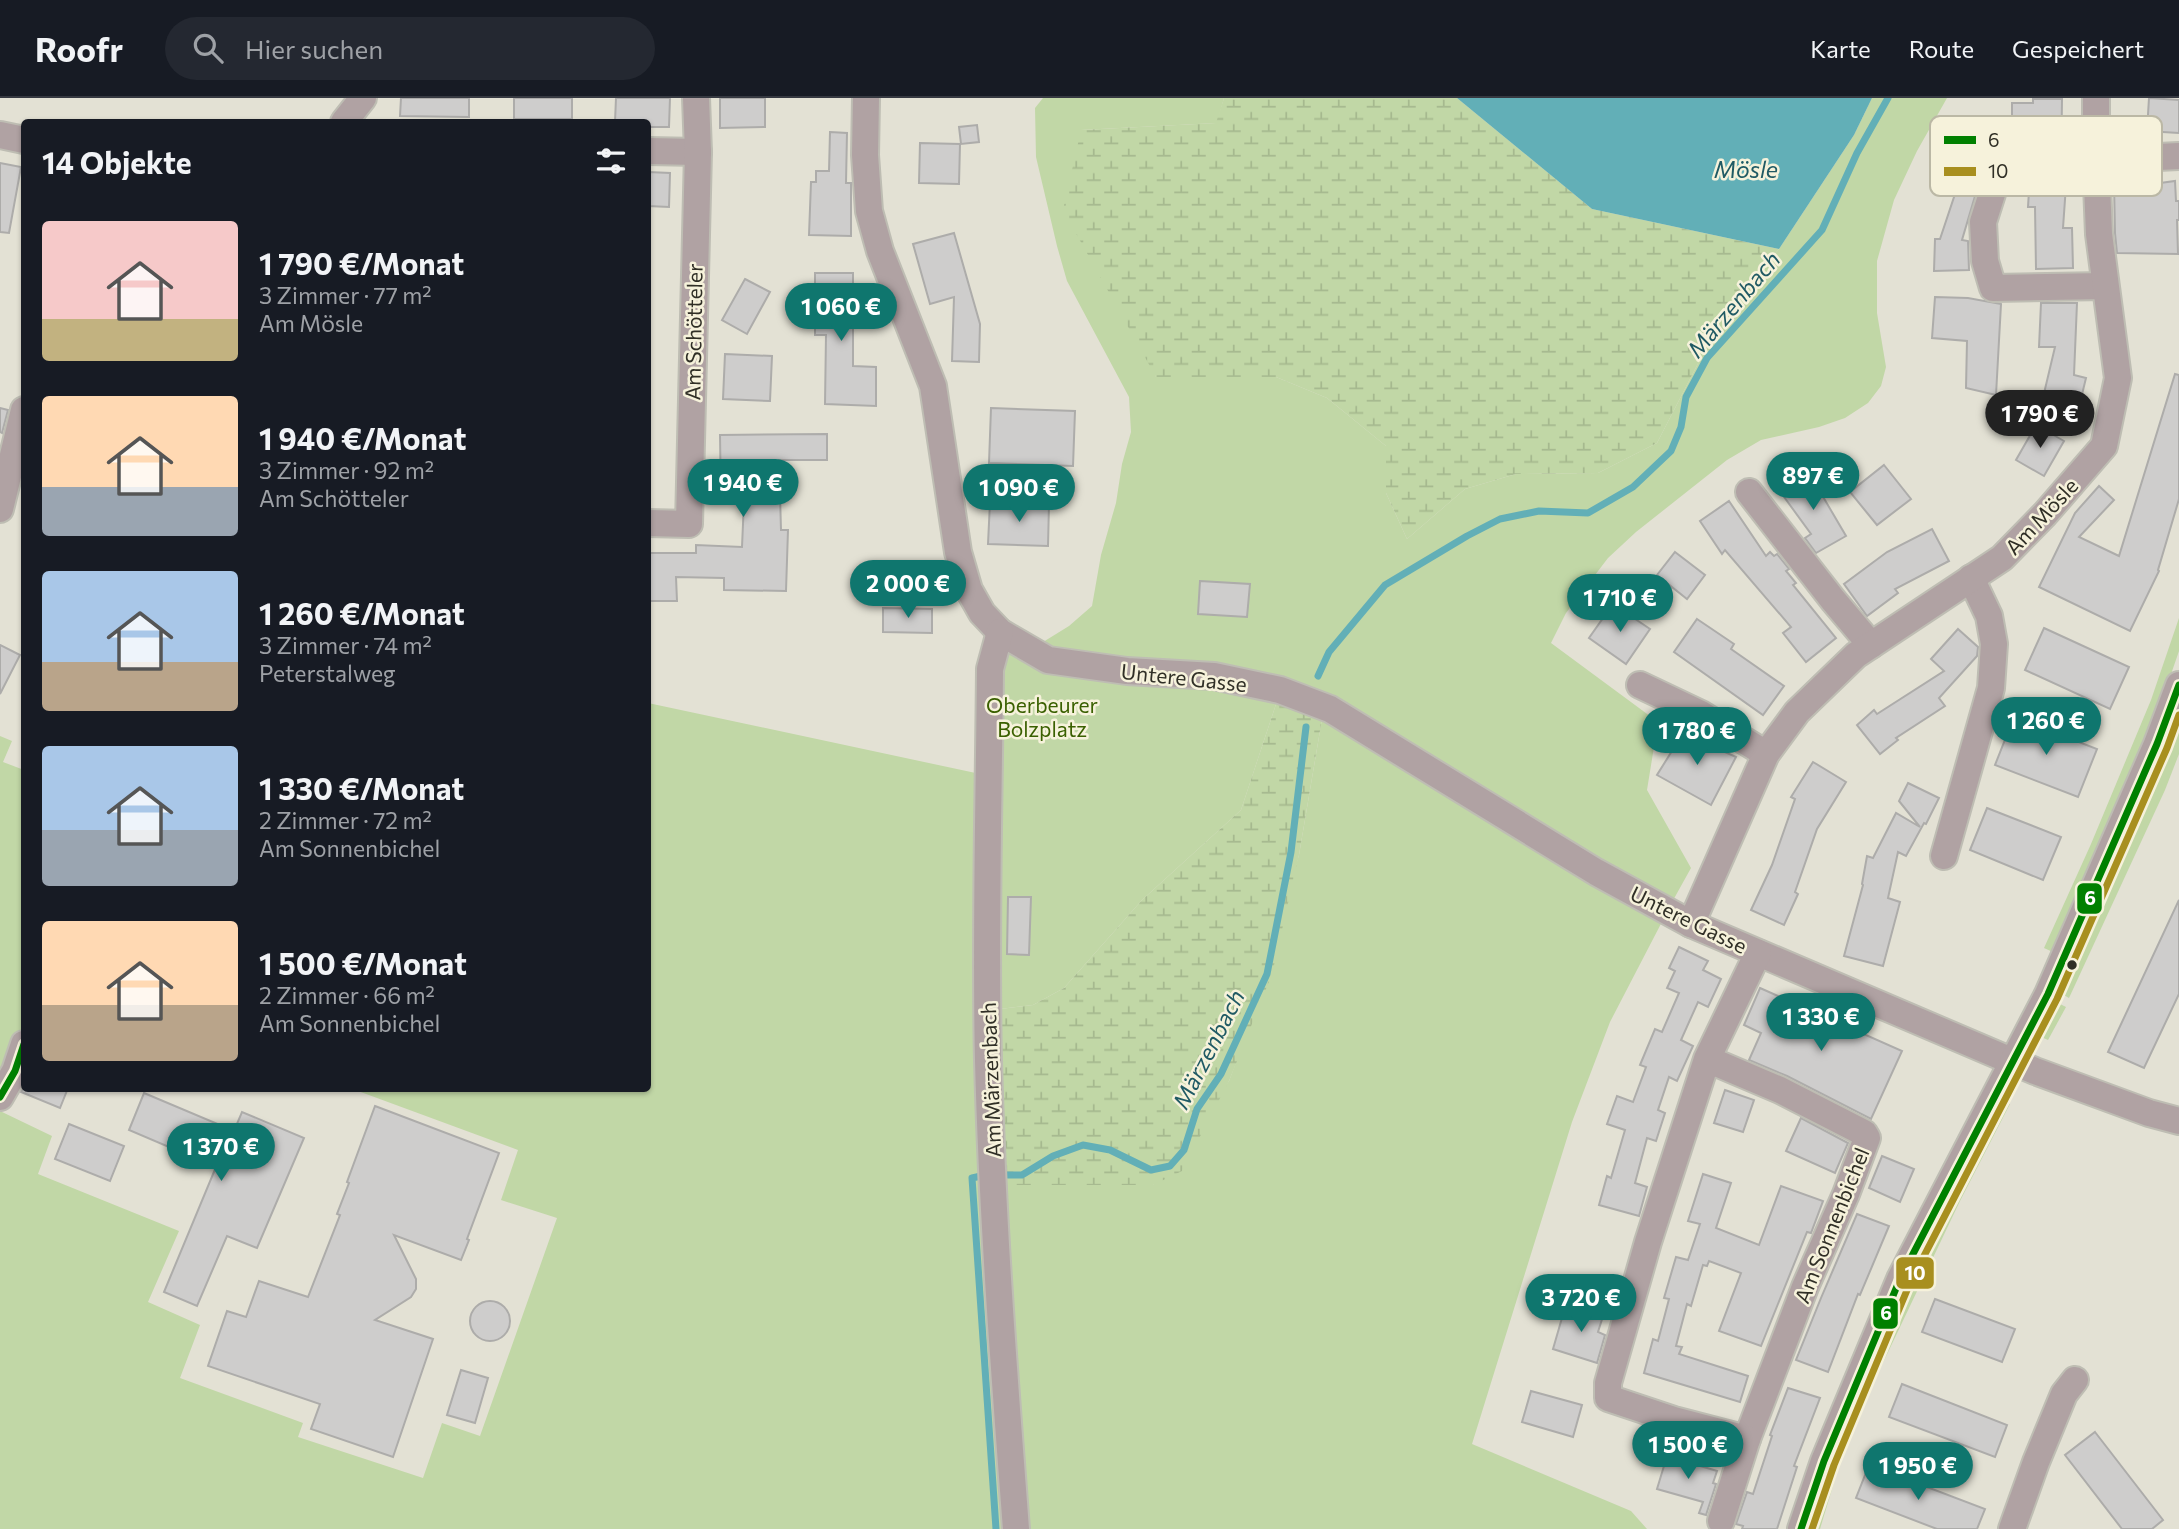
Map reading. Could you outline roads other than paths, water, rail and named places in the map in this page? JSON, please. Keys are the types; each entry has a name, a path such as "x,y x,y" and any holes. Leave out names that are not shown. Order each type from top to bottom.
{"street":[{"name":"Am Schötteler","path":"651,523 689,524 698,152 696,98"},
{"name":"Untere Gasse","path":"866,98 865,155 869,211 880,251 933,386 958,552 969,590 982,613 1000,632 1048,660 1127,671 1214,676 1280,690 1330,709 1596,872 1691,923 2012,1061 2149,1113 2179,1121"},
{"name":"Am Mösle","path":"2096,98 2096,116"},
{"path":"0,135 21,139"},
{"path":"651,151 698,152"},
{"path":"1991,196 1983,222 1985,261 1993,288 2105,286"},
{"name":"Am Mösle","path":"1691,923 1766,754 1797,712 1856,656 2001,558 2045,514 2104,446 2119,377 2105,286 2097,196"},
{"path":"0,509 21,422"},
{"path":"1749,492 1871,645"},
{"path":"1944,856 1991,688 1994,644 1989,615 1971,579"},
{"name":"Am Märzenbach","path":"1000,632 990,669 988,1061 1000,1329 1016,1529"},
{"path":"1640,685 1701,714 1766,754"},
{"path":"1804,1528 1824,1461 1900,1279 2048,994 2157,744 2179,685"},
{"path":"1747,1439 1674,1420 1608,1398 1608,1383 1648,1242 1707,1059 1758,953"},
{"path":"0,1097 15,1071 21,1054"},
{"name":"Am Sonnenbichel","path":"1707,1059 1780,1090 1864,1133 1867,1138 1846,1194 1805,1287 1747,1439 1721,1521"},
{"path":"2012,1529 2064,1394 2075,1380"}],"water":[{"name":"Mösle","path":"1457,98 1872,98 1854,135 1779,249 1592,209"}],"waterway":[{"name":"Märzenbach","path":"1318,676 1329,652 1385,585 1500,519 1539,511 1588,513 1633,487 1671,451 1681,427 1686,397 1707,358 1822,230 1857,153 1888,98"},
{"name":"Märzenbach","path":"1004,1175 1022,1175 1053,1156 1083,1145 1110,1150 1151,1170 1170,1166 1184,1150 1197,1109 1221,1074 1267,974 1291,852 1306,727"},
{"name":"Märzenbach","path":"981,1176 972,1178 996,1529"}],"park label":[{"name":"Oberbeurer Bolzplatz","path":"1042,716"}]}
